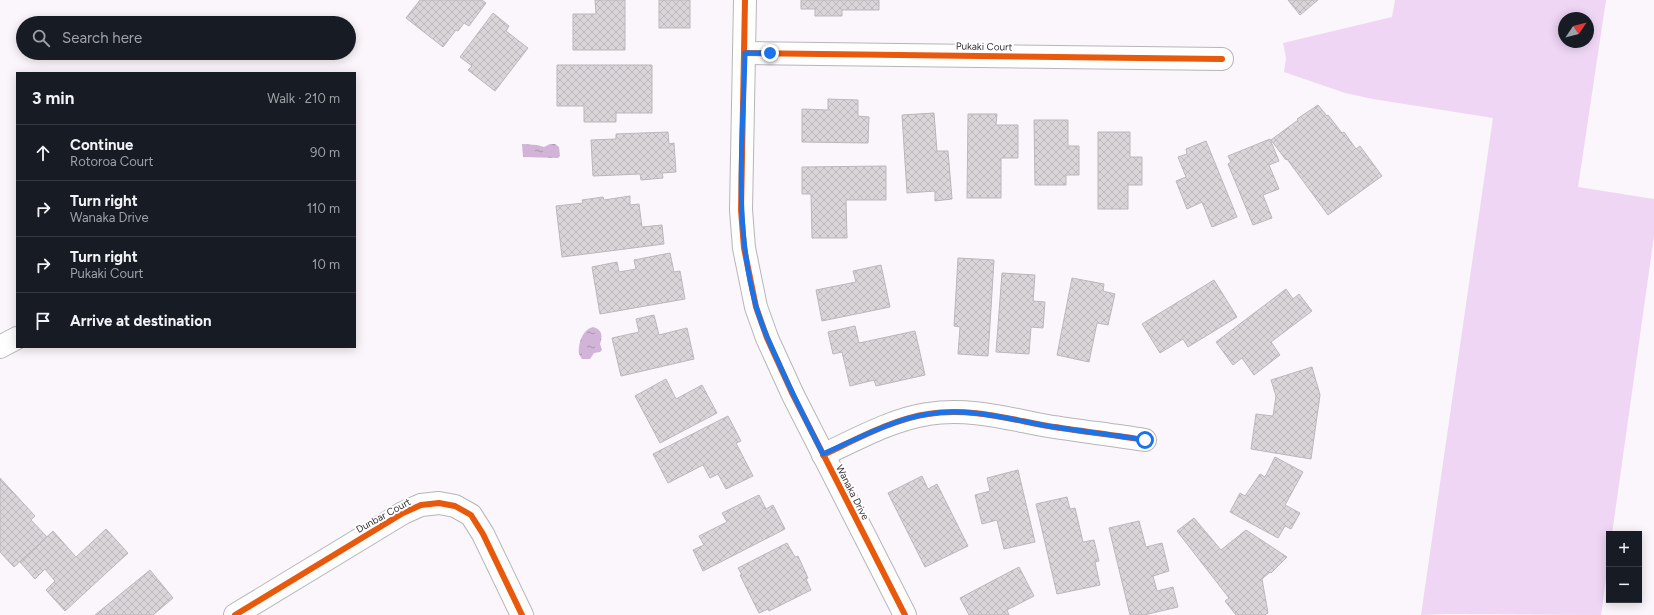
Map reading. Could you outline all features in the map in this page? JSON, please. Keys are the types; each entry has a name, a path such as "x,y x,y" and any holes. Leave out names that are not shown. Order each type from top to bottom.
{"street":[{"name":"Wanaka Drive","path":"745,0 741,210 744,248 756,307 767,338 793,395 905,615"},
{"name":"Pukaki Court","path":"745,53 1222,59"},
{"path":"0,347 16,339"},
{"path":"823,454 910,418 943,412 985,414 1050,426 1145,440"},
{"name":"Dunbar Court","path":"235,615 403,513 421,505 438,503 456,506 471,515 483,534 522,615"}],"shaded area":[{"path":"1395,0 1606,0 1578,187 1654,199 1654,236 1612,531 1606,531 1606,579 1601,615 1421,615 1493,118 1373,99 1345,93 1284,72 1286,58 1283,43 1392,17"}],"water":[{"path":"522,144 544,147 550,144 555,144 559,147 560,156 558,158 523,157"},
{"path":"593,327 598,329 601,333 600,344 602,350 594,353 590,359 582,359 579,354 580,342 583,334"}],"building":[{"path":"420,0 482,0 486,3 469,26 464,23 458,31 456,30 443,47 406,18"},
{"path":"595,0 625,0 625,50 573,50 573,14 596,14"},
{"path":"659,0 690,0 690,28 659,28"},
{"path":"801,0 879,0 879,10 842,10 842,16 815,16 815,9 801,9"},
{"path":"1288,0 1318,0 1300,15"},
{"path":"493,13 509,26 506,31 528,48 495,91 468,70 472,66 460,57"},
{"path":"557,65 652,65 652,113 616,113 616,122 584,122 584,106 557,106"},
{"path":"828,99 858,100 858,116 869,117 868,143 802,142 802,109 828,110"},
{"path":"1318,105 1342,133 1344,132 1356,149 1360,146 1382,176 1328,215 1287,159 1286,160 1271,140 1298,120 1297,119"},
{"path":"934,113 937,151 948,151 952,199 935,201 935,191 907,193 902,115"},
{"path":"968,114 997,114 996,125 1018,125 1018,158 1001,158 1001,198 967,198"},
{"path":"1034,120 1068,120 1068,146 1079,146 1079,175 1066,175 1066,185 1035,185"},
{"path":"668,132 669,144 674,143 676,172 662,173 663,178 641,180 640,174 593,176 591,140 616,139 616,134"},
{"path":"1098,132 1130,132 1130,157 1142,157 1142,185 1128,185 1128,209 1098,209"},
{"path":"1270,139 1279,161 1269,165 1279,189 1263,195 1272,218 1253,225 1228,164 1231,162 1228,156"},
{"path":"1206,141 1237,217 1212,227 1202,202 1187,209 1176,181 1186,177 1178,157 1187,154 1186,149"},
{"path":"886,166 886,200 846,200 847,238 812,238 811,194 802,194 802,167"},
{"path":"630,196 630,205 639,204 642,227 662,225 664,244 562,257 556,206 583,203 582,200 603,197 604,200"},
{"path":"670,253 674,272 680,271 685,299 600,314 592,267 617,262 619,272 636,269 634,260"},
{"path":"958,258 994,260 988,356 958,354 960,327 954,326"},
{"path":"881,265 890,307 822,321 816,290 856,282 853,271"},
{"path":"1002,273 1035,275 1033,301 1045,302 1043,328 1031,327 1029,354 996,352"},
{"path":"1072,278 1104,284 1103,291 1115,294 1108,325 1097,323 1089,362 1057,355"},
{"path":"1214,280 1237,317 1188,347 1183,339 1160,353 1142,324"},
{"path":"1286,289 1293,299 1299,294 1312,311 1271,342 1280,355 1254,375 1242,358 1233,365 1216,342"},
{"path":"654,315 659,335 687,328 694,359 621,376 612,338 639,332 636,319"},
{"path":"855,326 859,343 915,331 925,375 876,386 874,380 850,386 842,352 833,354 828,332"},
{"path":"1312,367 1320,395 1311,459 1251,449 1256,414 1273,416 1276,396 1271,380"},
{"path":"666,379 676,399 702,385 717,413 660,443 635,396"},
{"path":"728,416 741,441 736,443 753,476 726,489 718,474 710,478 703,465 668,483 653,454"},
{"path":"1275,457 1303,472 1285,505 1300,513 1291,529 1285,526 1278,538 1230,512 1240,493 1245,496 1260,474 1265,477"},
{"path":"1018,470 1035,542 1004,549 997,520 982,524 975,495 990,491 987,478"},
{"path":"922,476 928,489 937,484 968,546 925,567 888,493"},
{"path":"0,478 35,516 31,520 47,537 14,567 0,552"},
{"path":"759,495 766,509 773,505 785,529 703,571 693,550 704,545 699,536 727,522 722,513"},
{"path":"1067,497 1070,509 1075,508 1083,542 1094,540 1099,561 1095,562 1100,585 1057,594 1036,504"},
{"path":"1194,518 1221,550 1246,530 1287,557 1271,573 1270,572 1262,579 1268,613 1265,615 1236,615 1225,601 1229,598 1177,531"},
{"path":"1139,521 1146,547 1162,543 1169,571 1153,576 1157,591 1173,587 1178,607 1144,615 1130,615 1109,528"},
{"path":"106,529 128,553 65,611 46,590 55,581 45,569 35,579 20,562 53,531 76,557"},
{"path":"787,543 795,557 798,556 808,578 806,579 811,590 769,611 768,609 759,613 738,568"},
{"path":"1019,567 1034,596 1007,610 1009,615 969,615 960,598"},
{"path":"150,570 173,598 153,615 95,615"}],"cycle path":[{"path":"745,0 741,210 744,248 756,307 767,338 793,395 905,615"},
{"path":"745,53 1222,59"},
{"path":"823,455 901,420 943,412 973,413 1003,417 1048,426 1145,440"},
{"path":"235,615 403,513 421,505 439,503 455,506 471,515 483,534 522,615"}],"route":[{"path":"770,53 745,53 741,210 744,248 756,307 767,338 793,395 823,454 910,418 943,412 985,414 1050,426 1145,440"}]}
